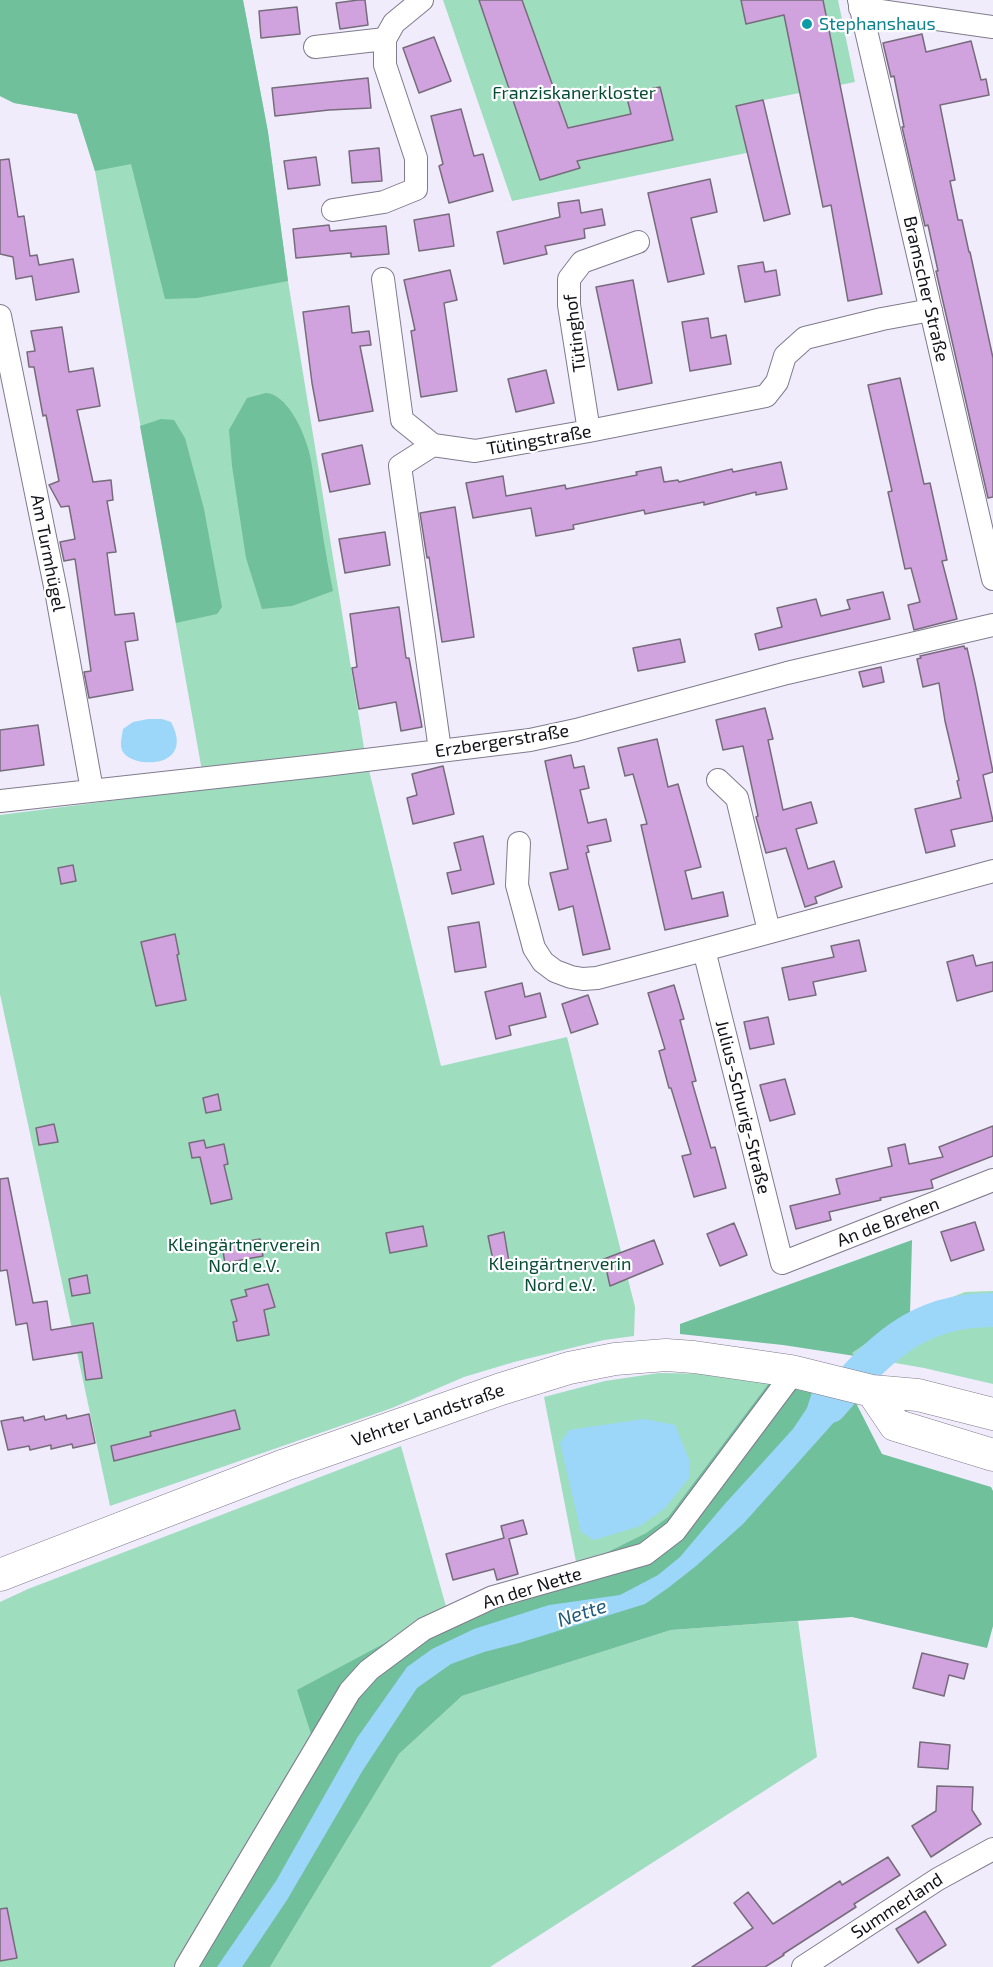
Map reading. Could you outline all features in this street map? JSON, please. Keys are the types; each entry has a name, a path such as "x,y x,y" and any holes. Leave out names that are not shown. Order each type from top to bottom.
{"main road":[{"name":"Vehrter Landstraße","path":"0,1575 285,1465 501,1389 569,1368 615,1359 666,1355 791,1371 868,1390 918,1395 993,1414"},
{"path":"868,1390 895,1425 993,1455"}],"street":[{"path":"333,210 384,202 416,189 416,158 385,65 385,39 394,24 422,0"},
{"path":"859,4 993,27"},
{"name":"Bramscher Straße","path":"859,4 993,579"},
{"path":"315,47 385,39"},
{"name":"Tütinghof","path":"589,431 569,305 569,279 582,262 638,242"},
{"path":"383,279 402,420 433,445 400,466 440,750"},
{"name":"Tütingstraße","path":"433,445 475,451 766,396 777,382 785,356 805,338 882,319 931,310"},
{"name":"Am Turmhügel","path":"0,316 57,597 92,790"},
{"name":"Erzbergerstraße","path":"0,801 530,740 576,730 787,673 993,625"},
{"path":"718,780 737,798 769,931"},
{"path":"519,843 517,885 534,948 543,962 555,971 583,979 597,978 993,872"},
{"name":"Julius-Schurig-Straße","path":"704,950 782,1263"},
{"name":"An de Brehen","path":"782,1263 993,1180"},
{"name":"An der Nette","path":"186,1967 350,1691 369,1670 424,1629 493,1597 645,1554 675,1532 788,1380 791,1371"},
{"name":"Summerland","path":"803,1967 938,1879 993,1849"}],"green space":[{"path":"0,0 243,0 268,132 288,281 365,754 441,1066 567,1037 635,1307 634,1336 604,1340 464,1377 392,1408 110,1506 0,994 0,815 313,775 202,771 95,171 77,114 14,103 0,96"},
{"path":"0,0 243,0 268,132 288,281 197,298 165,299 131,164 95,171 77,114 14,103 0,96"},
{"name":"Franziskanerkloster","path":"443,0 838,0 855,82 749,103 761,150 512,201"},
{"path":"266,393 280,399 286,405 305,438 333,591 292,606 262,609 246,558 229,430 247,398"},
{"path":"161,419 174,420 185,438 204,509 222,607 217,614 176,623 140,426"},
{"path":"912,1240 910,1314 852,1353 855,1356 783,1345 680,1334 680,1324"},
{"path":"993,1291 993,1384 924,1368 855,1356 852,1353 910,1314 965,1292"},
{"path":"659,1373 717,1374 771,1380 668,1517 646,1533 577,1567 544,1397 605,1381"},
{"path":"771,1380 855,1401 882,1454 991,1487 993,1491 993,1626 987,1648 852,1617 671,1630 462,1696 399,1754 270,1967 195,1967 319,1759 297,1690 447,1610 577,1567 646,1533 668,1517"},
{"path":"401,1446 447,1610 312,1737 178,1967 0,1967 0,1602 28,1589"},
{"path":"798,1621 817,1757 490,1967 270,1967 399,1754 462,1696 671,1630"}],"water":[{"path":"162,719 171,722 177,737 175,749 169,757 160,761 138,761 129,758 122,750 123,729 133,722"},
{"path":"993,1299 993,1318 963,1321 937,1329 913,1343 891,1363 855,1356 915,1316 955,1301"},
{"path":"813,1389 855,1401 743,1524 668,1588 645,1604 451,1664 417,1688 363,1770 287,1900 242,1967 217,1967 276,1881 357,1738 407,1667 432,1649 474,1629 549,1605 620,1595 658,1575 680,1557 793,1429 807,1408"},
{"path":"644,1419 675,1425 690,1462 689,1478 665,1508 640,1526 594,1540 581,1532 560,1443 569,1430"}],"building":[{"path":"365,0 368,25 340,29 336,3"},
{"path":"479,0 522,0 568,128 631,114 626,94 660,87 673,140 577,161 580,168 540,180"},
{"path":"741,0 823,0 882,294 848,301 831,205 823,207 784,15 746,24"},
{"path":"297,7 300,34 261,38 259,11"},
{"path":"922,34 926,52 971,41 981,80 986,79 989,95 940,105 955,180 950,181 958,220 962,220 993,358 993,497 988,498 936,271 938,271 928,225 925,226 902,127 904,127 894,76 891,77 883,43"},
{"path":"434,37 451,81 419,93 403,48"},
{"path":"368,78 371,108 275,116 272,88"},
{"path":"763,100 790,214 764,221 736,106"},
{"path":"461,109 474,156 483,154 493,191 449,203 439,166 443,164 431,116"},
{"path":"379,148 382,181 352,183 349,151"},
{"path":"316,157 320,185 288,189 284,161"},
{"path":"9,159 18,217 24,216 30,256 37,255 39,265 73,259 79,292 36,300 32,276 16,279 13,257 0,254 0,160"},
{"path":"710,179 717,212 691,218 704,274 668,282 648,193"},
{"path":"579,200 581,213 602,209 605,225 584,229 585,238 545,246 547,254 504,264 497,232 560,217 558,203"},
{"path":"449,214 454,246 419,251 414,220"},
{"path":"329,225 330,231 386,226 389,254 351,257 351,253 296,258 293,229"},
{"path":"763,262 765,272 776,270 780,295 745,302 738,266"},
{"path":"450,270 457,300 444,303 457,391 421,397 411,331 415,330 404,280"},
{"path":"633,280 652,383 618,390 596,287"},
{"path":"349,306 352,333 369,331 371,345 360,346 373,411 319,421 303,312"},
{"path":"708,318 711,338 726,335 731,364 690,371 682,322"},
{"path":"62,327 69,372 93,368 100,406 77,410 93,482 111,480 113,500 107,501 116,552 107,553 115,615 134,613 138,640 125,642 133,690 89,698 84,672 91,671 75,559 64,561 60,542 75,539 69,506 61,507 49,485 59,481 46,415 43,416 34,367 29,367 27,352 35,351 31,331"},
{"path":"546,370 554,403 516,412 508,379"},
{"path":"900,378 924,484 930,483 947,560 942,561 957,619 914,630 908,605 920,602 911,568 905,569 888,492 892,491 868,385"},
{"path":"362,445 370,484 330,492 322,454"},
{"path":"781,462 787,489 756,495 756,492 704,505 704,502 645,514 644,510 573,525 574,529 536,536 531,508 473,518 466,483 503,476 506,496 565,485 566,489 637,475 636,472 661,467 664,482 678,480 679,482 732,469 733,472"},
{"path":"455,507 474,637 442,642 420,513"},
{"path":"385,532 390,565 345,573 339,539"},
{"path":"883,592 890,619 759,650 755,634 782,627 777,608 816,599 821,616 850,609 847,600"},
{"path":"399,607 406,658 409,658 422,727 401,731 396,702 359,709 352,668 357,667 350,614"},
{"path":"680,639 685,662 638,671 633,648"},
{"path":"964,646 965,649 967,648 993,772 983,775 993,821 951,830 955,846 926,853 915,809 961,798 939,683 923,687 917,659 921,658 920,656"},
{"path":"881,667 884,682 863,687 859,672"},
{"path":"765,708 773,739 768,740 783,810 811,802 817,823 796,829 808,869 834,861 842,887 815,897 817,903 805,907 786,848 766,853 756,817 758,816 743,746 723,750 716,720"},
{"path":"38,725 44,765 0,771 0,730"},
{"path":"657,739 668,787 678,784 701,867 685,871 692,899 723,892 728,916 665,930 641,825 647,824 633,774 625,776 618,748"},
{"path":"571,755 574,768 584,766 589,788 580,790 588,823 606,819 611,841 587,846 589,852 586,853 610,949 583,955 573,906 559,910 550,873 568,869 545,761"},
{"path":"443,766 454,814 413,824 407,798 417,795 412,774"},
{"path":"483,836 494,884 452,894 447,873 461,870 454,843"},
{"path":"73,865 76,881 61,884 58,868"},
{"path":"479,922 486,967 455,972 448,927"},
{"path":"175,934 186,1000 156,1006 141,942"},
{"path":"859,940 866,971 813,982 816,995 789,1000 782,968 834,957 831,946"},
{"path":"973,955 976,966 993,962 993,991 957,1001 947,962"},
{"path":"522,983 525,997 540,993 546,1017 509,1026 511,1035 496,1039 485,992"},
{"path":"674,985 684,1019 680,1020 696,1081 692,1082 711,1148 715,1147 726,1188 694,1197 682,1156 691,1154 659,1051 665,1049 648,993"},
{"path":"588,995 598,1024 571,1033 562,1004"},
{"path":"768,1017 774,1044 750,1049 744,1022"},
{"path":"785,1079 795,1114 770,1121 760,1085"},
{"path":"218,1094 221,1110 206,1113 203,1098"},
{"path":"54,1124 58,1142 39,1145 36,1128"},
{"path":"993,1126 993,1156 931,1180 933,1188 880,1198 881,1200 829,1212 831,1220 796,1229 790,1206 840,1194 836,1179 892,1166 888,1148 905,1144 909,1164 943,1157 939,1147"},
{"path":"204,1140 206,1148 224,1144 228,1164 224,1165 232,1199 211,1204 200,1157 192,1158 189,1143"},
{"path":"8,1178 33,1303 47,1301 51,1330 93,1323 102,1378 86,1380 82,1352 33,1360 27,1323 16,1325 7,1270 0,1271 0,1179"},
{"path":"975,1222 984,1250 951,1261 941,1232"},
{"path":"734,1223 747,1255 720,1266 707,1234"},
{"path":"423,1226 427,1246 390,1253 386,1233"},
{"path":"504,1232 509,1262 494,1265 488,1236"},
{"path":"260,1239 263,1256 225,1263 222,1246"},
{"path":"654,1240 663,1264 610,1286 604,1259"},
{"path":"87,1275 90,1293 72,1296 69,1279"},
{"path":"268,1284 275,1307 264,1310 269,1335 237,1341 233,1322 237,1321 231,1300 247,1296 245,1290"},
{"path":"235,1410 240,1429 114,1461 111,1446 151,1436 150,1432"},
{"path":"89,1414 95,1443 73,1448 72,1444 51,1449 51,1445 30,1450 29,1446 8,1450 1,1421 23,1417 24,1421 44,1416 45,1420 66,1415 67,1419"},
{"path":"523,1520 527,1534 509,1539 518,1574 497,1580 494,1569 453,1580 446,1554 504,1538 501,1526"},
{"path":"922,1653 968,1664 964,1679 949,1675 944,1696 913,1688"},
{"path":"920,1742 950,1745 948,1769 918,1767"},
{"path":"937,1786 973,1787 972,1810 981,1824 931,1857 912,1826 936,1811"},
{"path":"888,1857 900,1875 854,1904 856,1907 765,1967 692,1967 753,1928 734,1903 748,1892 773,1924 840,1881 842,1885"},
{"path":"7,1908 17,1958 0,1961 0,1909"},
{"path":"925,1911 946,1945 918,1963 896,1929"}],"waterway":[{"name":"Nette","path":"830,1406 864,1368 900,1337 941,1317 993,1310"}],"place":[{"name":"Stephanshaus","path":"807,24"}],"park label":[{"name":"Kleingärtnerverein Nord e.V.","path":"244,1255"},
{"name":"Kleingärtnerverin Nord e.V.","path":"560,1274"}]}
